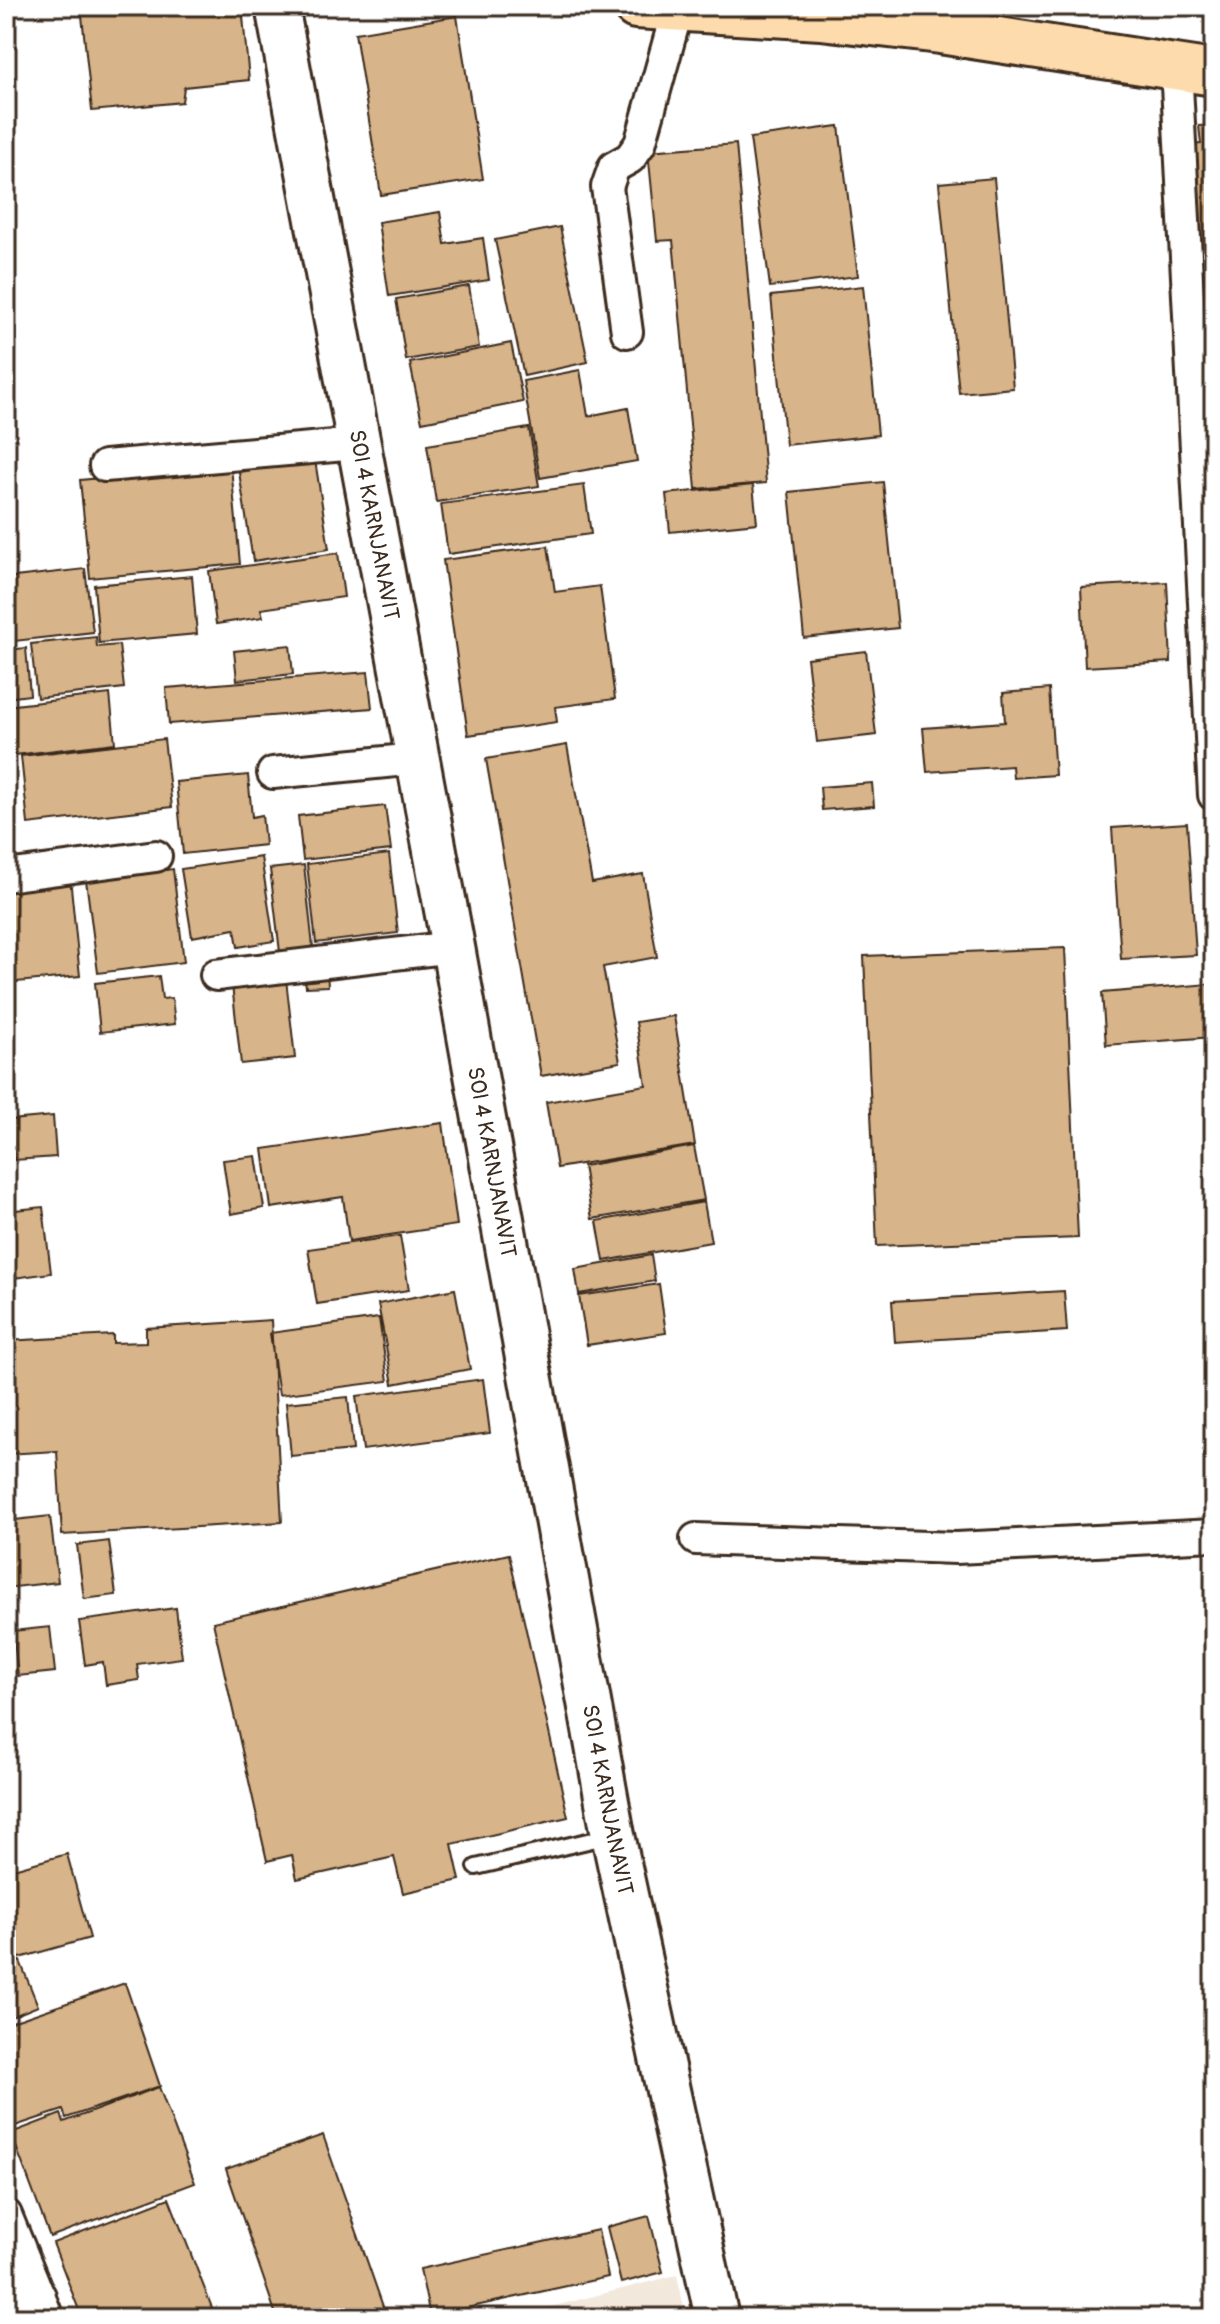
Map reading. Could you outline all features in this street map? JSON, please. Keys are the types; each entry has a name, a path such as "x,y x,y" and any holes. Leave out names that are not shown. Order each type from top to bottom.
{"main road":[{"path":"657,7 821,17 940,31 1195,69"}],"street":[{"name":"SOI 4 KARNJANAVIT","path":"277,6 453,947 613,1835 717,2318"},
{"path":"627,332 609,209 608,181 614,167 630,158 640,144 657,7"},
{"path":"1195,69 1214,795"},
{"path":"105,466 357,444"},
{"path":"273,773 416,759"},
{"path":"6,876 156,856"},
{"path":"216,975 453,947"},
{"path":"696,1539 956,1548 1214,1535"},
{"path":"6,2215 44,2307 6,2302"}],"lane":[{"path":"476,1867 613,1835"}],"shaded area":[{"path":"677,2275 686,2318 507,2318"}],"building":[{"path":"81,6 242,6 249,80 184,87 182,102 92,111"},
{"path":"457,16 483,179 381,195 355,33"},
{"path":"1214,125 1214,347 1204,347 1191,145 1201,144 1199,126"},
{"path":"839,126 858,276 770,287 750,138"},
{"path":"736,144 766,483 696,489 673,240 657,241 648,151"},
{"path":"994,178 1013,388 959,393 939,183"},
{"path":"440,212 445,244 483,238 489,280 389,296 378,222"},
{"path":"560,227 588,362 524,376 495,240"},
{"path":"469,286 479,347 406,360 396,299"},
{"path":"863,286 878,435 786,445 771,296"},
{"path":"511,343 523,402 422,422 410,363"},
{"path":"580,370 588,416 628,408 637,461 540,478 523,381"},
{"path":"529,428 539,486 436,502 427,445"},
{"path":"315,460 329,549 253,561 239,472"},
{"path":"231,466 240,564 90,578 80,480"},
{"path":"883,482 898,628 804,638 789,492"},
{"path":"584,485 591,534 448,554 441,504"},
{"path":"753,485 757,523 670,532 666,494"},
{"path":"548,546 555,592 600,586 615,699 555,707 557,722 468,735 443,560"},
{"path":"338,553 344,597 261,609 263,617 216,624 209,571"},
{"path":"85,569 93,632 6,642 6,578"},
{"path":"192,576 197,634 99,643 94,585"},
{"path":"1167,582 1171,662 1085,667 1081,587"},
{"path":"96,637 97,647 119,645 124,688 37,698 31,644"},
{"path":"290,645 293,674 237,680 234,651"},
{"path":"26,648 30,695 6,698 6,650"},
{"path":"866,651 876,735 817,742 807,658"},
{"path":"368,672 372,708 169,724 166,688"},
{"path":"1049,689 1055,775 1013,778 1012,766 927,772 923,728 1005,722 1003,693"},
{"path":"110,694 115,743 6,756 6,706"},
{"path":"164,739 172,807 28,824 21,756"},
{"path":"567,745 592,883 643,874 657,957 603,967 620,1062 541,1076 486,759"},
{"path":"248,775 252,817 262,815 265,845 183,854 176,782"},
{"path":"872,783 874,806 822,810 820,787"},
{"path":"385,806 391,850 303,860 298,816"},
{"path":"1187,823 1196,955 1121,959 1112,828"},
{"path":"389,854 398,933 316,943 307,864"},
{"path":"261,857 274,941 238,947 235,929 192,937 181,869"},
{"path":"304,865 313,947 280,952 270,869"},
{"path":"173,869 184,962 98,973 86,880"},
{"path":"70,877 80,976 6,983 6,883"},
{"path":"1065,948 1078,1238 877,1246 864,956"},
{"path":"327,971 328,986 306,987 304,973"},
{"path":"159,976 162,999 172,998 175,1024 100,1032 95,983"},
{"path":"286,979 295,1058 241,1064 232,985"},
{"path":"1209,984 1213,1037 1106,1045 1102,993"},
{"path":"674,1016 695,1145 557,1168 546,1102 646,1085 636,1022"},
{"path":"53,1116 56,1157 14,1160 11,1120"},
{"path":"443,1123 457,1225 349,1241 343,1197 271,1208 263,1149"},
{"path":"694,1146 704,1200 592,1219 583,1166"},
{"path":"256,1156 264,1208 231,1214 223,1160"},
{"path":"704,1202 711,1242 604,1261 597,1221"},
{"path":"43,1207 51,1273 6,1279 6,1211"},
{"path":"400,1236 409,1290 317,1304 308,1249"},
{"path":"651,1255 655,1281 579,1294 575,1269"},
{"path":"659,1284 666,1333 587,1345 579,1296"},
{"path":"455,1289 470,1369 393,1384 378,1304"},
{"path":"1064,1291 1067,1331 895,1342 892,1301"},
{"path":"379,1318 388,1381 279,1395 270,1333"},
{"path":"271,1320 282,1522 62,1535 57,1451 6,1454 6,1341 113,1335 113,1343 146,1342 146,1328"},
{"path":"483,1379 490,1433 363,1450 356,1396"},
{"path":"348,1397 353,1450 291,1456 286,1403"},
{"path":"50,1516 58,1582 6,1588 6,1521"},
{"path":"109,1541 116,1595 84,1599 77,1545"},
{"path":"509,1554 568,1817 452,1844 460,1880 403,1893 394,1857 297,1879 292,1855 267,1861 213,1622"},
{"path":"176,1608 182,1658 137,1664 139,1680 106,1685 103,1662 85,1665 79,1621"},
{"path":"50,1627 55,1672 18,1676 13,1631"},
{"path":"67,1854 90,1938 6,1962 6,1871"},
{"path":"20,1961 38,2006 6,2019 6,1966"},
{"path":"125,1983 160,2086 66,2118 63,2110 9,2128 6,2120 6,2024"},
{"path":"159,2087 195,2183 50,2237 11,2133 61,2114 64,2122"},
{"path":"323,2135 387,2318 277,2318 226,2169"},
{"path":"169,2198 216,2318 82,2318 53,2243"},
{"path":"649,2216 663,2272 621,2283 607,2227"},
{"path":"598,2230 608,2277 430,2316 420,2269"}]}
